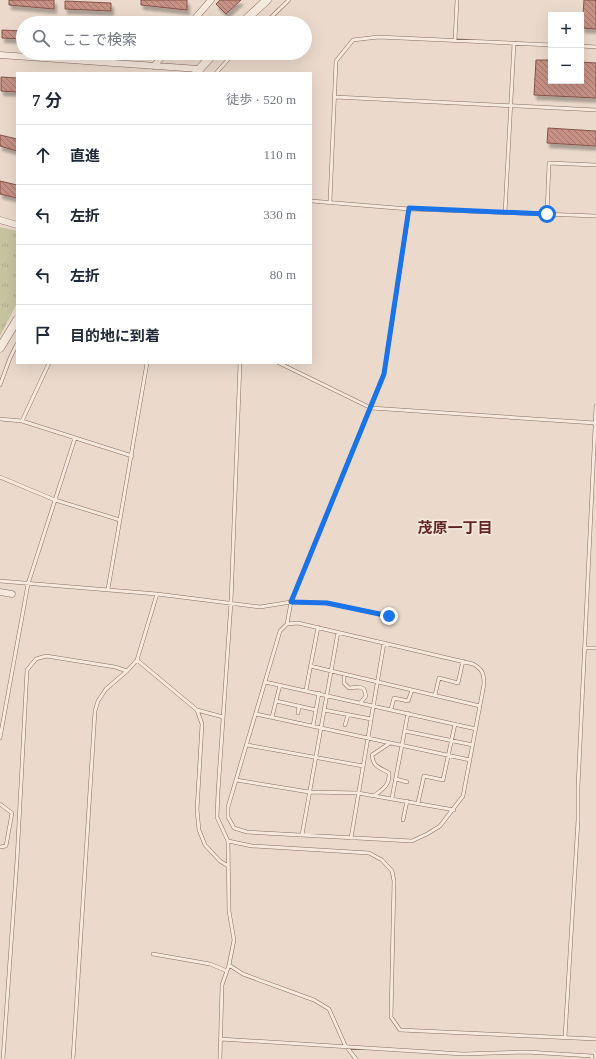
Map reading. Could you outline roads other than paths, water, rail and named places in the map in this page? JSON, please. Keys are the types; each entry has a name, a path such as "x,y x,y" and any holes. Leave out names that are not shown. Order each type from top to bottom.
{"street":[{"path":"197,16 211,0"},
{"path":"250,16 267,0"},
{"path":"0,55 16,56"},
{"path":"70,60 154,66 197,71 207,60"},
{"path":"154,66 159,60"},
{"path":"0,220 16,225"},
{"path":"0,348 16,322"},
{"path":"0,592 12,594"}],"lane":[{"path":"272,16 289,0"},
{"path":"455,40 457,0"},
{"path":"330,201 336,61 353,40 378,37 548,45"},
{"path":"505,213 512,105 514,43"},
{"path":"584,46 596,47"},
{"path":"217,72 228,60"},
{"path":"335,97 596,110"},
{"path":"547,214 549,163 596,165"},
{"path":"312,200 409,208 596,216"},
{"path":"287,624 298,623 318,627 463,661 480,667 484,674 480,706 463,796 454,810 440,826 412,841 247,832 234,828 228,817 228,807 280,632 287,624 291,602 384,374 409,208"},
{"path":"0,385 16,346"},
{"path":"22,421 49,364"},
{"path":"108,589 148,364"},
{"path":"220,1059 222,985 229,965 234,940 228,911 228,841 217,817 231,602 240,364"},
{"path":"282,364 370,408 595,423"},
{"path":"565,1037 578,820 596,406"},
{"path":"0,419 22,421 132,456"},
{"path":"0,738 28,584 76,438"},
{"path":"0,477 56,500 120,520"},
{"path":"0,581 108,589 231,602 260,607 291,602 327,603 389,616"},
{"path":"73,1059 95,711 98,701 106,689 128,671 137,660 139,649 157,594"},
{"path":"306,690 318,627"},
{"path":"302,835 338,632"},
{"path":"350,838 384,642"},
{"path":"585,648 596,648"},
{"path":"3,1059 17,860 27,670 36,659 46,656 115,667 128,671"},
{"path":"137,660 198,710 223,717"},
{"path":"435,696 439,678 458,683 463,661"},
{"path":"310,666 480,706"},
{"path":"344,674 344,683 349,688 359,687 364,689 366,696 361,702"},
{"path":"265,682 361,702 476,729"},
{"path":"272,717 280,685"},
{"path":"391,709 394,698 408,701 412,690"},
{"path":"313,726 319,693"},
{"path":"276,701 316,710"},
{"path":"298,713 299,706"},
{"path":"198,710 202,724 197,810 199,830 205,845 220,861 228,866"},
{"path":"324,710 371,719"},
{"path":"392,798 408,713"},
{"path":"256,714 470,760"},
{"path":"345,725 348,715"},
{"path":"418,803 424,776 443,780 455,724"},
{"path":"405,731 473,745"},
{"path":"374,795 386,787 390,780 389,774 376,767 373,763 372,754 390,743"},
{"path":"247,745 316,759 363,766"},
{"path":"396,779 407,782"},
{"path":"236,780 309,792 358,793 374,795 454,810"},
{"path":"403,820 407,801"},
{"path":"0,804 12,813 6,846 0,847"},
{"path":"228,841 252,846 368,853 382,860 392,871 395,892 391,1017 400,1030 596,1039"},
{"path":"153,954 210,964 227,970"},
{"path":"229,965 243,974 314,1000 329,1009 345,1045 356,1059"},
{"path":"220,1039 345,1045 463,1054 527,1052 592,1056 592,1059"}],"district":[{"name":"茂原一丁目","path":"455,528"}]}
